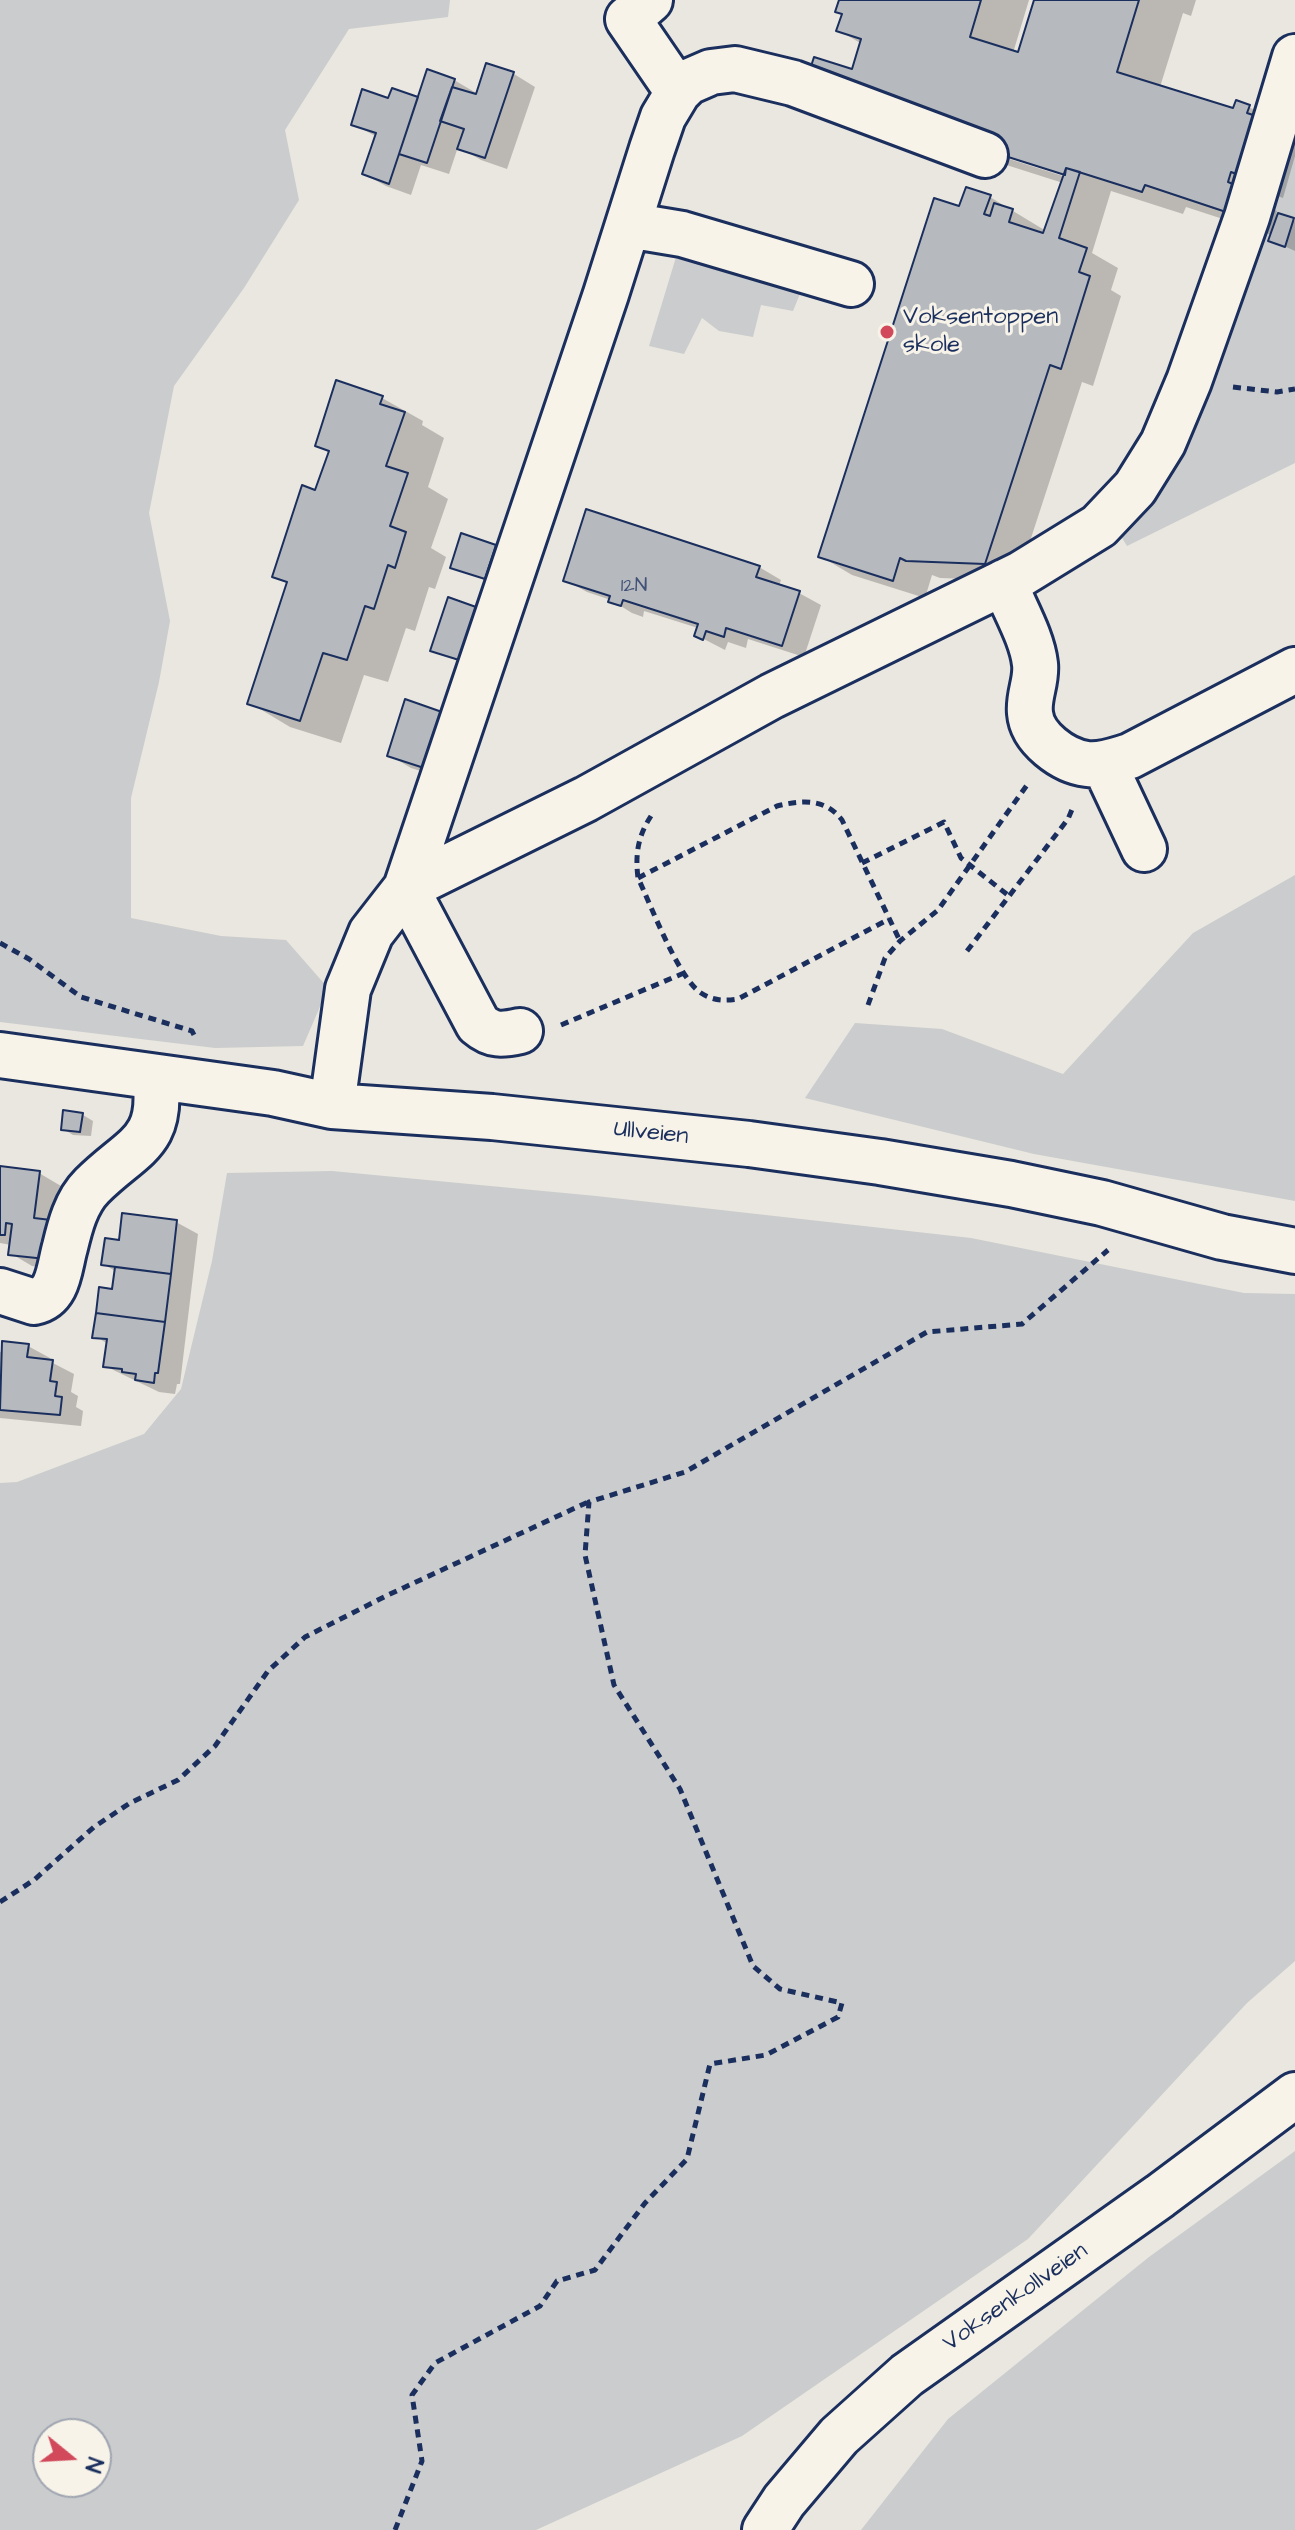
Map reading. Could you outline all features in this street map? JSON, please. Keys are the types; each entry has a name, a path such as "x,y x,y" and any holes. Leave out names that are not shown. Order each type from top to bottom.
{"street":[{"path":"650,0 628,19 678,92"},
{"path":"406,888 586,799 772,696 1004,582 1099,526 1135,488 1163,443 1189,381 1247,217 1295,57"},
{"path":"332,1106 348,989 371,933 406,888 663,117 678,92 688,82 711,72 735,69 793,83 985,155"},
{"path":"628,225 682,234 851,284"},
{"path":"1004,582 1033,652 1035,676 1030,716 1041,736 1053,749 1069,759 1093,763 1130,756 1295,670"},
{"path":"1093,763 1144,849"},
{"path":"406,888 478,1024 486,1031 501,1035 536,1030"},
{"name":"Ullveien","path":"0,1055 273,1093 332,1106 492,1117 774,1147 1011,1184 1148,1215 1222,1237 1295,1251"},
{"path":"0,1291 34,1302 50,1295 79,1204 91,1187 143,1141 153,1127 157,1106 155,1077"},
{"name":"Voksenkollveien","path":"765,2530 784,2501 839,2436 907,2375 1160,2196 1295,2095"}],"path":[{"path":"1189,381 1277,392 1295,389"},
{"path":"868,1005 885,958 900,941 938,910 1031,779 1041,736"},
{"path":"967,951 1068,819 1093,763"},
{"path":"638,878 777,806 811,801 836,812 900,941"},
{"path":"652,814 639,838 638,878 684,973 702,993 725,1001 738,999 889,919"},
{"path":"862,863 944,822 961,858 1009,896"},
{"path":"631,834 639,838"},
{"path":"0,943 29,959 81,997 192,1031 207,1063 212,1085"},
{"path":"536,1030 684,973"},
{"path":"0,1902 34,1880 94,1827 130,1803 178,1780 215,1746 268,1671 305,1637 589,1502 685,1472 927,1332 1022,1324 1148,1215"},
{"path":"395,2530 422,2461 412,2395 435,2363 540,2306 557,2281 595,2270 645,2203 687,2159 710,2064 766,2055 838,2017 842,2003 780,1989 753,1966 680,1789 614,1685 585,1555 589,1502"}],"shaded area":[{"path":"0,0 450,0 448,17 349,29 285,130 299,200 244,288 174,386 149,513 170,621 131,798 131,918 221,936 286,940 328,988 303,1046 215,1048 0,1022"},
{"path":"1295,137 1295,463 1127,546 1116,528"},
{"path":"680,244 804,284 793,311 761,305 753,337 719,331 702,318 684,354 649,346"},
{"path":"1295,875 1295,1201 1034,1154 805,1098 855,1023 942,1029 1063,1074 1193,933"},
{"path":"332,1171 596,1196 971,1238 1244,1293 1295,1294 1295,1961 1247,2003 1028,2239 742,2436 536,2530 0,2530 0,1483 17,1482 144,1434 181,1389 212,1261 227,1173"},
{"path":"1295,2151 1295,2530 861,2530 948,2419 1149,2257"}],"building":[{"path":"839,0 981,0 970,37 1018,52 1034,0 1139,0 1117,72 1233,108 1236,100 1250,105 1247,113 1259,117 1242,176 1231,172 1228,182 1238,186 1229,213 1145,185 1142,192 1066,168 1065,175 866,112 805,85 814,57 852,69 861,39 836,31 842,14 835,12"},
{"path":"486,63 514,72 485,158 457,149 464,129 440,121 452,87 476,94"},
{"path":"427,69 455,79 427,163 399,154"},
{"path":"392,88 418,97 389,184 362,174 376,133 351,125 362,89 388,98"},
{"path":"1066,168 1080,172 1059,238 1087,248 1079,272 1090,276 1061,369 1050,365 985,564 906,561 900,558 893,581 818,557 934,198 959,206 966,187 991,195 984,214 990,216 994,203 1013,209 1009,222 1043,233"},
{"path":"1278,213 1294,218 1285,247 1268,241"},
{"path":"336,380 383,396 380,404 405,412 386,466 408,473 390,526 406,532 395,568 388,565 374,609 365,606 347,660 323,653 300,721 247,704 287,582 272,577 302,485 315,490 329,451 315,446"},
{"path":"586,509 760,566 756,577 800,591 782,646 726,628 724,637 706,631 703,640 694,636 698,624 623,600 621,606 608,602 610,596 563,581"},
{"path":"461,533 496,545 485,579 450,568"},
{"path":"448,597 476,607 459,660 430,651"},
{"path":"405,699 442,712 424,768 387,756"},
{"path":"63,1110 83,1113 80,1132 61,1130"},
{"path":"0,1166 40,1171 34,1218 51,1220 46,1259 8,1255 12,1224 6,1223 5,1235 0,1235"},
{"path":"122,1213 177,1220 171,1274 101,1265 105,1238 119,1240"},
{"path":"115,1267 171,1274 165,1322 96,1313 99,1287 112,1289"},
{"path":"96,1313 165,1322 154,1383 135,1380 136,1374 122,1372 122,1369 103,1367 107,1339 92,1338"},
{"path":"2,1341 29,1344 27,1357 53,1360 50,1381 57,1382 55,1396 62,1397 60,1415 0,1410"}],"place":[{"name":"Voksentoppen skole","path":"887,332"}]}
